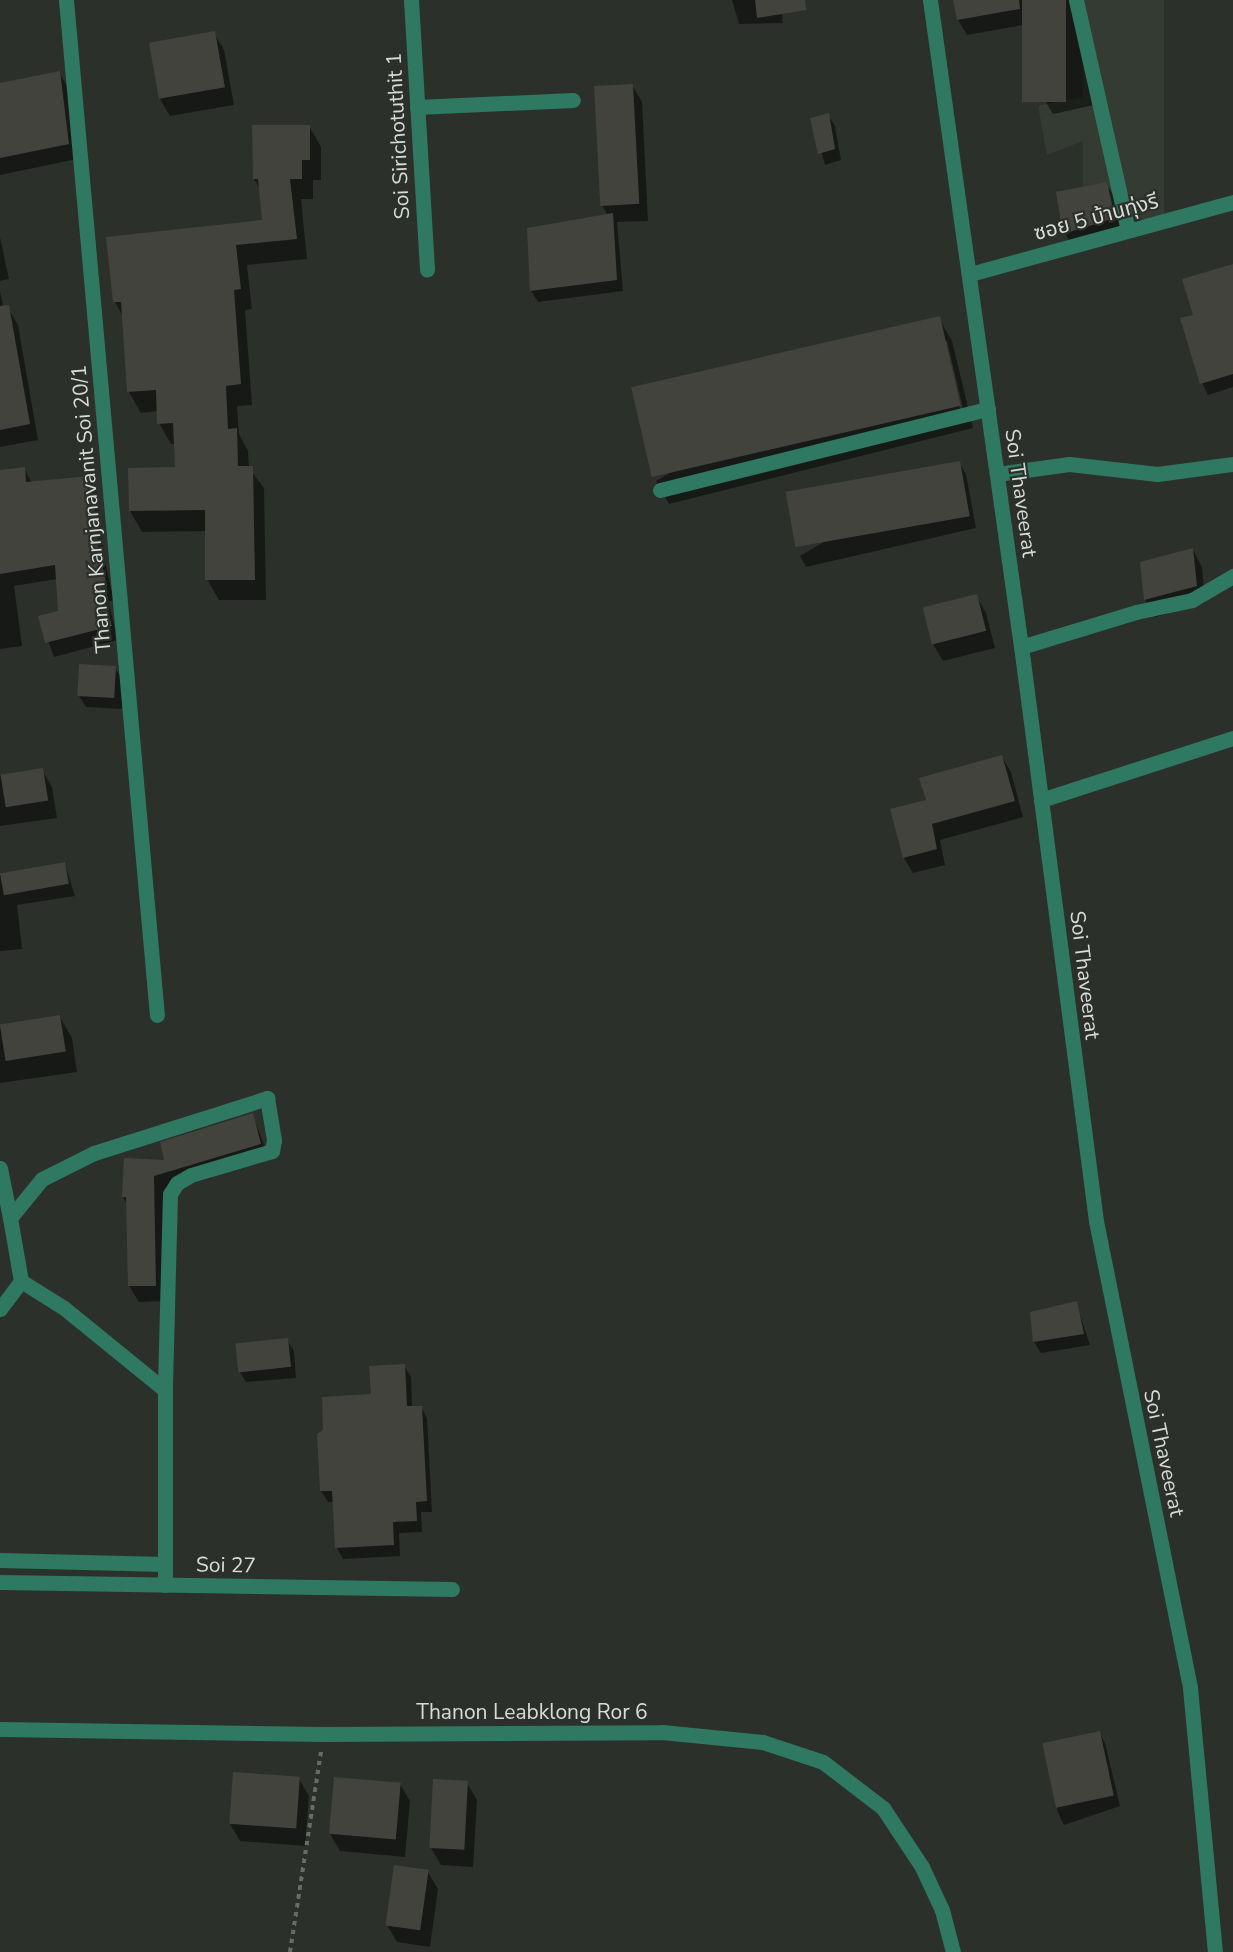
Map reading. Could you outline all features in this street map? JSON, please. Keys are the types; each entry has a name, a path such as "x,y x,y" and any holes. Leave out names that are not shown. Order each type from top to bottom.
{"street":[{"name":"Thanon Karnjanavanit Soi 20/1","path":"66,0 157,1015"},
{"name":"Soi Sirichotuthit 1","path":"411,0 427,270"},
{"name":"Soi Thaveerat","path":"930,0 1021,648 1096,1221 1190,1688 1215,1952"},
{"path":"1076,0 1128,230"},
{"path":"417,107 573,99"},
{"name":"ซอย 5 บ้านทุ่งรี","path":"970,274 1233,202"},
{"path":"660,490 988,409"},
{"path":"997,474 1069,464 1157,474 1233,464"},
{"path":"1021,648 1136,612 1192,600 1233,576"},
{"path":"1041,800 1233,738"},
{"path":"10,1218 42,1179 67,1164 267,1098 274,1140 272,1151 191,1175 177,1183 170,1194 165,1390 165,1585"},
{"path":"0,1168 21,1281 0,1309"},
{"path":"21,1281 64,1308 165,1390"},
{"path":"0,1560 165,1564"},
{"name":"Soi 27","path":"0,1582 452,1589"},
{"name":"Thanon Leabklong Ror 6","path":"0,1729 323,1734 662,1732 742,1738 783,1747 823,1762 851,1780 898,1825 942,1910 953,1952"}],"path":[{"path":"290,1952 323,1734"}],"shaded area":[{"path":"1083,0 1164,0 1164,219 1083,219"},
{"path":"1088,96 1096,136 1047,155 1038,106"}],"building":[{"path":"755,0 805,0 806,10 757,18"},
{"path":"953,0 1019,0 1020,9 957,20"},
{"path":"1022,0 1066,0 1066,102 1022,102"},
{"path":"215,31 225,87 159,99 149,43"},
{"path":"60,71 69,144 0,158 0,83"},
{"path":"633,84 639,204 600,206 594,86"},
{"path":"829,113 835,149 818,154 810,118"},
{"path":"252,125 310,125 310,160 302,160 302,179 290,179 297,239 236,245 241,289 234,290 241,384 226,386 228,429 237,428 238,466 253,466 255,580 205,580 205,510 129,511 128,468 175,467 173,423 157,424 156,390 127,392 121,302 113,302 106,237 262,220 258,179 253,179"},
{"path":"1107,182 1115,218 1063,234 1056,192"},
{"path":"613,213 617,280 530,291 527,228"},
{"path":"1233,264 1233,374 1200,384 1180,318 1193,315 1182,279"},
{"path":"9,305 30,424 0,430 0,306"},
{"path":"940,316 961,406 652,477 631,387"},
{"path":"960,461 970,516 795,547 786,492"},
{"path":"25,467 26,482 90,476 98,547 107,587 101,588 112,626 45,643 38,616 58,611 55,565 0,574 0,470"},
{"path":"1193,548 1197,586 1144,600 1140,562"},
{"path":"977,594 986,631 932,644 923,608"},
{"path":"79,664 116,666 114,698 77,696"},
{"path":"1002,755 1015,801 932,824 937,849 903,858 890,809 926,800 919,778"},
{"path":"43,768 48,801 6,807 1,775"},
{"path":"65,862 69,884 4,895 0,873"},
{"path":"60,1015 66,1052 6,1061 0,1025"},
{"path":"253,1113 261,1144 154,1176 156,1286 128,1286 126,1197 122,1197 124,1158 164,1160 160,1142"},
{"path":"1077,1301 1084,1334 1033,1342 1030,1312"},
{"path":"288,1338 291,1367 238,1372 235,1344"},
{"path":"405,1364 407,1406 422,1406 427,1501 416,1502 417,1521 393,1522 394,1545 335,1548 332,1491 320,1491 317,1434 323,1430 322,1397 371,1394 369,1366"},
{"path":"1100,1731 1114,1796 1056,1808 1042,1743"},
{"path":"233,1772 300,1777 296,1829 229,1824"},
{"path":"334,1777 401,1783 396,1840 329,1834"},
{"path":"433,1779 468,1781 464,1850 429,1848"},
{"path":"394,1865 429,1870 420,1930 386,1925"}]}
